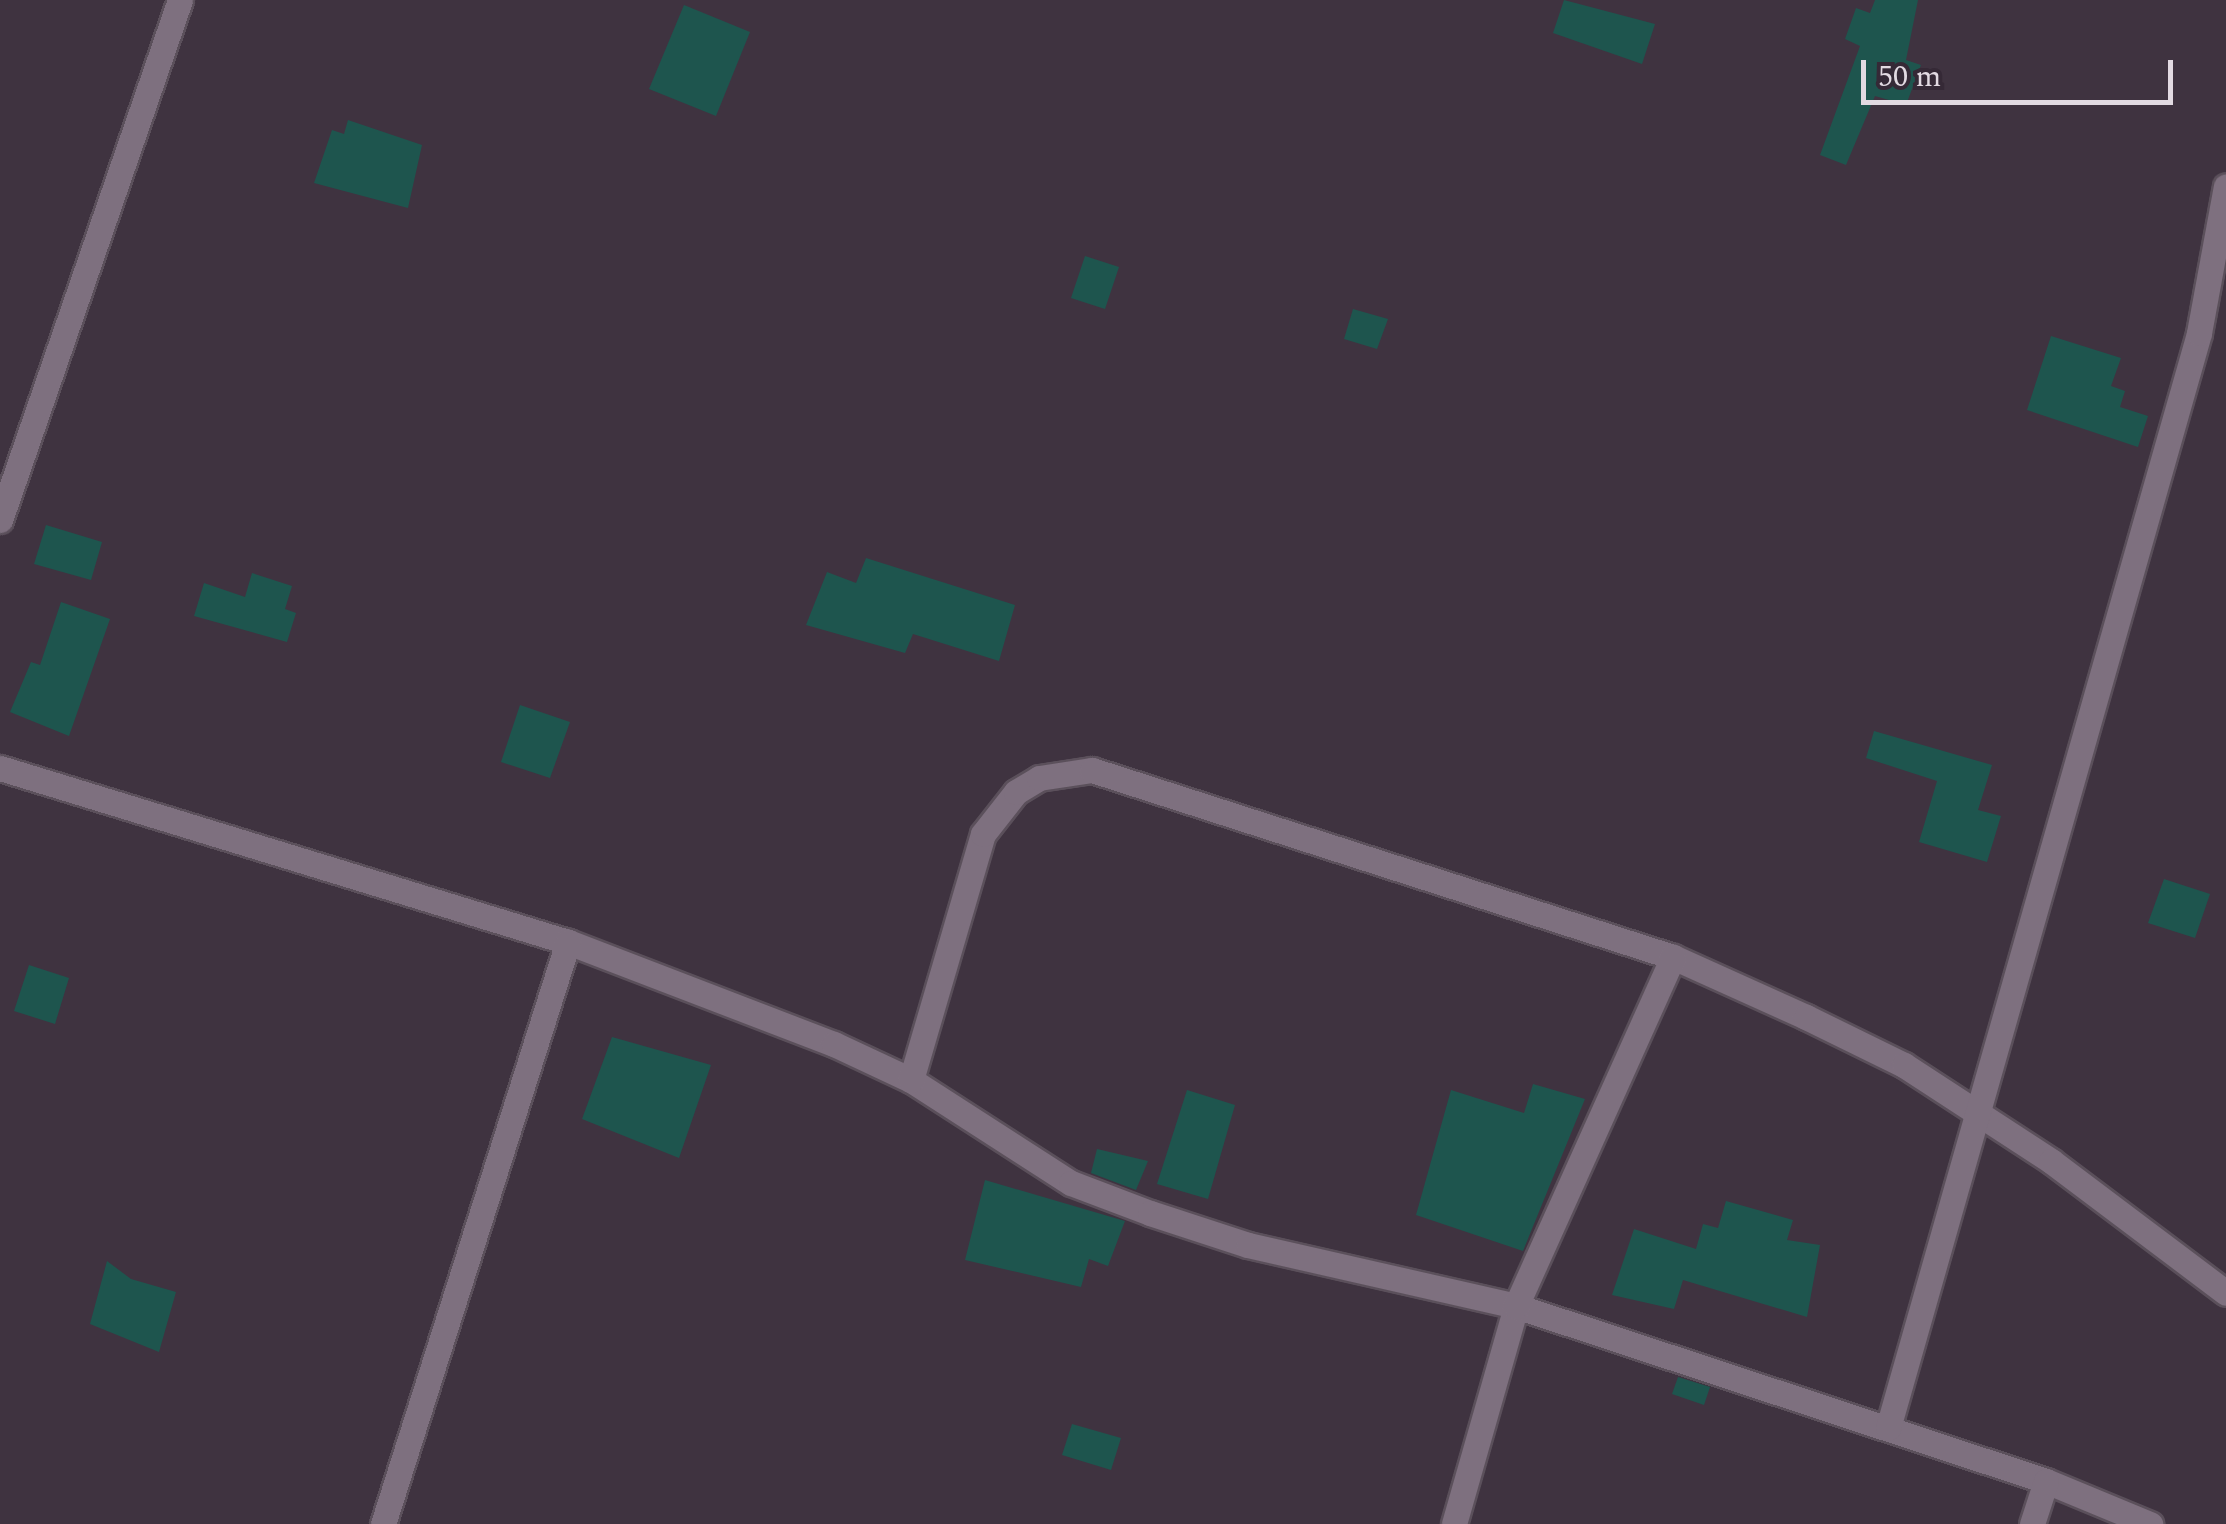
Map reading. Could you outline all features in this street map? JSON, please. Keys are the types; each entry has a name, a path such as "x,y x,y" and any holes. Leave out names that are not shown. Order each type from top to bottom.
{"street":[{"path":"0,520 180,0"},
{"path":"1888,1428 2198,333 2226,186"},
{"path":"0,768 568,942 911,1080 1071,1183 1118,1201 1248,1245 1516,1306 2046,1481 2150,1524"},
{"path":"911,1080 983,834 1016,792 1065,771 1118,777 1673,956 1904,1066 1978,1114 2226,1294"},
{"path":"384,1524 568,942"},
{"path":"1454,1524 1516,1306 1673,956"},
{"path":"2032,1524 2046,1481"}],"building":[{"path":"1564,0 1655,24 1642,64 1553,33"},
{"path":"1875,0 1918,0 1906,60 1921,65 1906,105 1875,96 1846,165 1820,155 1860,46 1845,39 1856,8 1870,13"},
{"path":"684,5 750,32 716,116 649,89"},
{"path":"348,120 422,145 408,208 314,183 332,130 344,134"},
{"path":"1085,256 1119,267 1105,309 1071,298"},
{"path":"1353,309 1388,319 1377,349 1344,339"},
{"path":"2051,336 2121,358 2111,386 2125,391 2120,407 2148,416 2138,447 2027,410"},
{"path":"46,525 102,542 91,580 34,564"},
{"path":"866,558 1015,605 999,661 913,634 905,653 806,625 827,572 856,583"},
{"path":"252,573 292,586 285,609 296,613 287,642 194,616 204,583 245,597"},
{"path":"61,602 110,619 69,736 10,712 31,662 40,665"},
{"path":"520,705 570,722 550,778 501,762"},
{"path":"1874,731 1992,765 1978,810 2001,816 1987,862 1919,842 1937,781 1866,758"},
{"path":"2164,879 2210,894 2195,938 2148,923"},
{"path":"29,965 69,978 55,1024 14,1011"},
{"path":"612,1037 711,1065 679,1158 582,1119"},
{"path":"1533,1084 1585,1099 1523,1251 1416,1215 1451,1090 1524,1113"},
{"path":"1187,1090 1235,1105 1208,1199 1157,1184"},
{"path":"1097,1149 1148,1161 1136,1190 1091,1173"},
{"path":"985,1180 1125,1221 1108,1266 1089,1259 1081,1287 965,1260"},
{"path":"1726,1201 1793,1220 1787,1240 1820,1245 1807,1317 1683,1280 1674,1309 1612,1295 1634,1229 1696,1249 1703,1224 1718,1228"},
{"path":"107,1261 131,1279 176,1292 159,1352 90,1324"},
{"path":"1678,1377 1710,1387 1704,1405 1672,1394"},
{"path":"1072,1424 1121,1438 1111,1470 1062,1455"}]}
